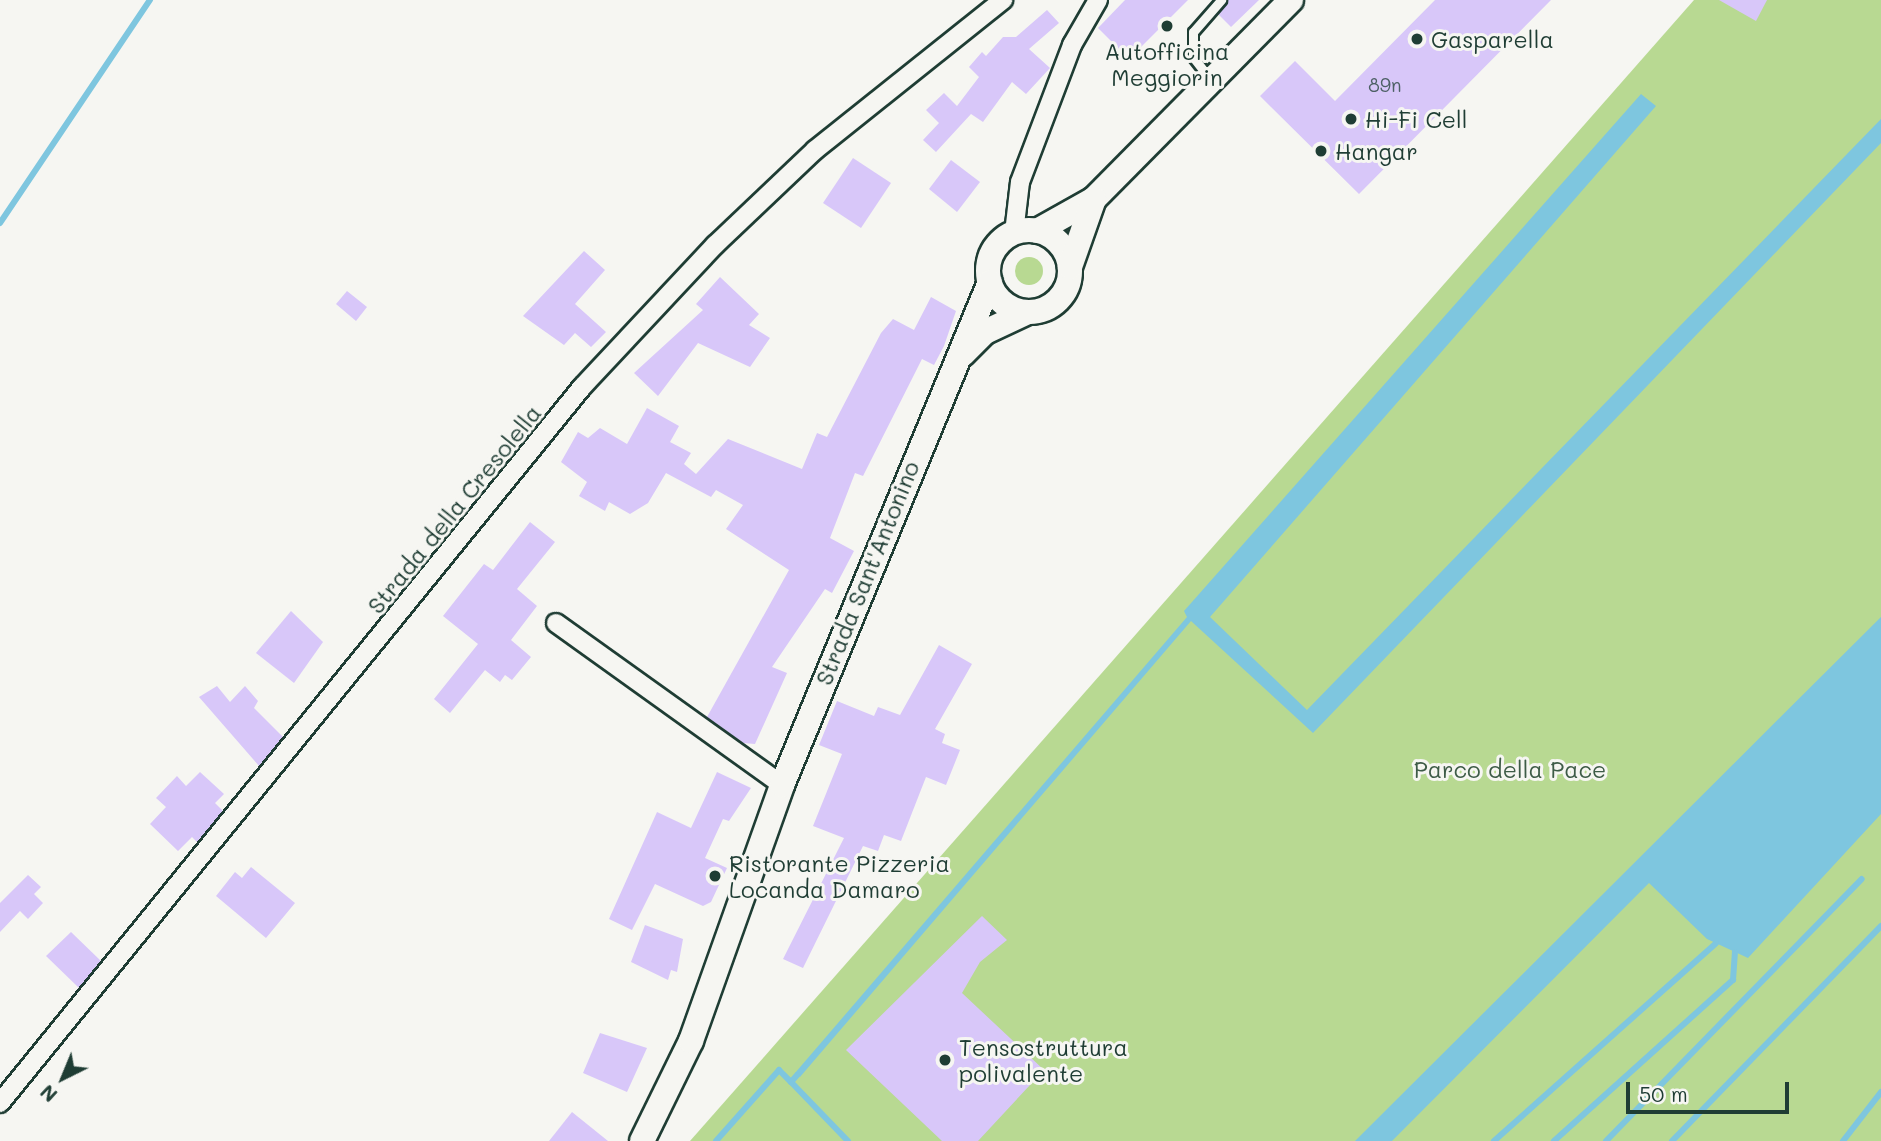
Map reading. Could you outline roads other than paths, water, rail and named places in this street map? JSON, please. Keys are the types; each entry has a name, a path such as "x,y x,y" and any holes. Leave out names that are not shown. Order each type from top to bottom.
{"main road":[{"name":"Strada Sant'Antonino","path":"642,1141 691,1041 782,785 990,282 996,248 1094,199 1291,0"},
{"name":"Strada Sant'Antonino","path":"956,362 985,332 1064,293 1070,267 1094,199"},
{"path":"1026,232 1059,244 1070,267"},
{"path":"990,282 1004,303 1028,312"}],"street":[{"name":"Strada della Cresolella","path":"0,1102 582,387 715,245 815,150 1003,0"},
{"path":"1026,232 1020,182 1072,45 1098,0"},
{"path":"556,623 782,785"}],"lane":[{"path":"1212,80 1193,57 1193,32 1220,0"}],"water":[{"path":"1641,94 1656,106 1210,617 1307,710 1881,119 1881,143 1313,733 1191,621 800,1077 795,1073 1187,617 1184,611"},
{"path":"1881,617 1881,814 1748,958 1707,939 1649,883 1392,1141 1355,1141"}],"waterway":[{"path":"0,223 150,0"},
{"path":"1606,1141 1862,879"},
{"path":"1672,1141 1881,926"},
{"path":"1494,1141 1716,943"},
{"path":"1554,1141 1733,980 1735,952"},
{"path":"716,1141 779,1070 791,1082 797,1075"},
{"path":"791,1082 848,1141"},
{"path":"1843,1141 1881,1092"}],"place":[{"name":"Autofficina Meggiorin","path":"1167,26"},
{"name":"Gasparella","path":"1417,39"},
{"name":"Hi-Fi Cell","path":"1351,119"},
{"name":"Hangar","path":"1321,151"},
{"name":"Ristorante Pizzeria Locanda Damaro","path":"715,876"},
{"name":"Tensostruttura polivalente","path":"945,1060"}],"park label":[{"name":"Parco della Pace","path":"1510,769"}]}
